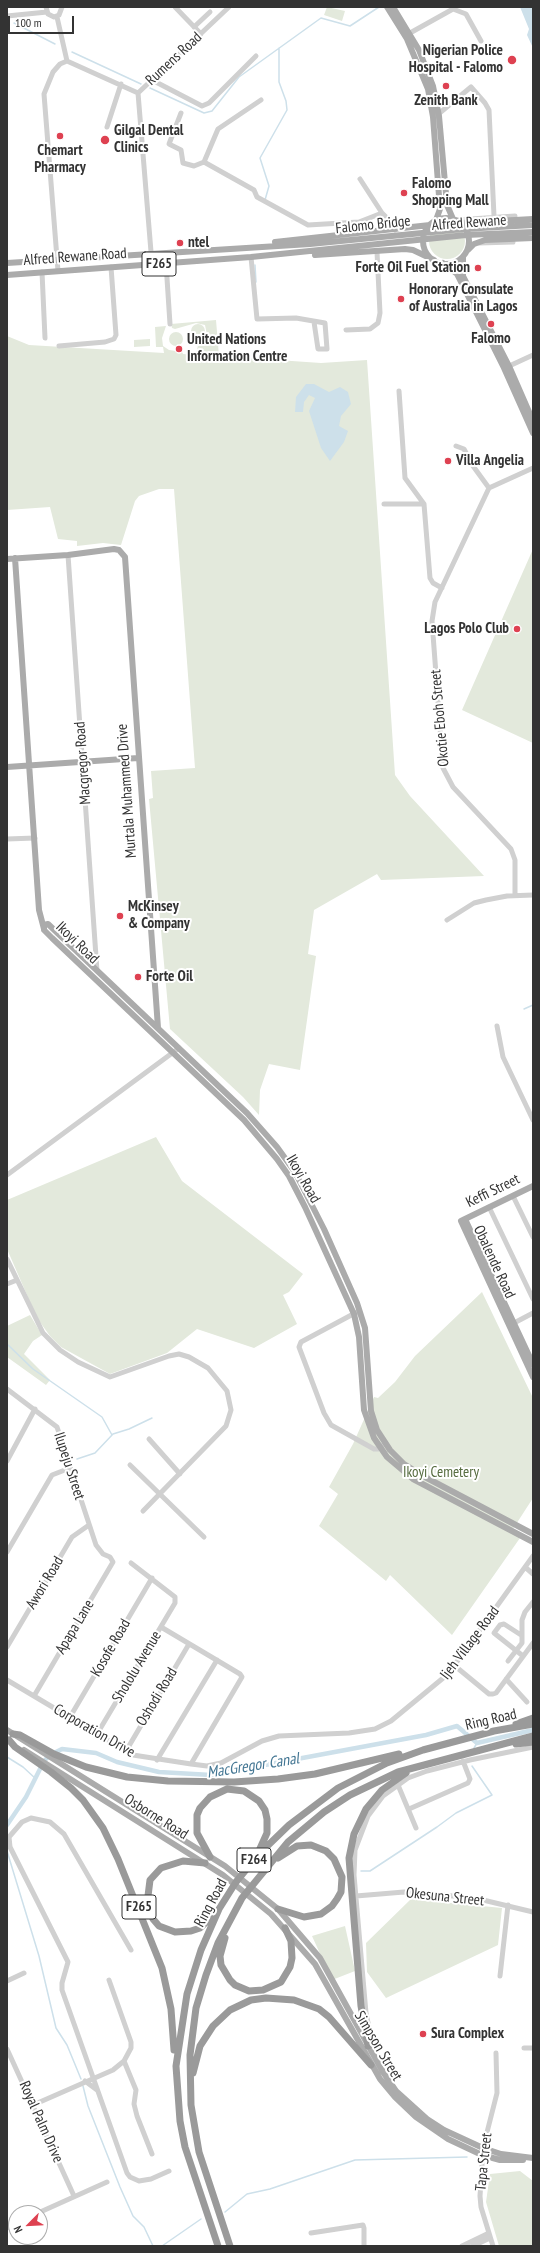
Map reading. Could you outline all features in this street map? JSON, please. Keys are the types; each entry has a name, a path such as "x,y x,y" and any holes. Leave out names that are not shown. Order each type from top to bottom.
{"highway":[{"path":"494,1731 533,1718"},
{"name":"Ring Road","path":"218,2246 205,2210 183,2137 176,2066 187,1994 202,1950 219,1910 236,1882 257,1856 289,1825 326,1796 374,1769 423,1750 494,1731 533,1724"},
{"path":"9,1736 20,1735 37,1753 58,1760 127,1777 168,1781 234,1782 315,1774 423,1750"},
{"name":"F265","path":"9,1736 15,1747 37,1753 75,1792 95,1815 118,1859 157,1951 165,1978 171,2009 176,2066"},
{"name":"Ring Road","path":"230,2246 199,2152 190,2088 190,2055 196,2008 211,1959 242,1898 271,1862 302,1830 336,1804 384,1778 446,1759 533,1736"},
{"path":"498,1745 533,1742"},
{"path":"369,2049 361,2006 355,1940 350,1874 351,1847 360,1820 374,1798 391,1782 422,1766"},
{"path":"210,1857 197,1833 197,1815 200,1808 210,1797 227,1789 244,1791 253,1796 265,1810 268,1826 265,1838 257,1856"},
{"path":"271,1862 297,1846 311,1845 326,1851 334,1859 340,1872 342,1885 337,1899 327,1911 312,1917 294,1915 278,1909"},
{"path":"205,1863 191,1861 175,1862 161,1868 154,1874 147,1887 147,1904 153,1918 159,1926 175,1932 191,1931 205,1924 219,1910"},
{"path":"228,1924 220,1956 221,1965 230,1980 242,1988 256,1991 276,1986 285,1978 292,1958 291,1941 285,1928"},
{"path":"190,2088 198,2052 213,2026 230,2010 251,2000 266,1998 294,2000 319,2010 338,2026 371,2065"}],"main road":[{"path":"387,7 398,22 416,57 436,116 440,208 436,220 426,230 424,243 429,255 434,260"},
{"path":"393,7 410,33 433,86 447,205 456,221 465,227 469,239 465,254 463,276 506,367 533,433"},
{"path":"436,220 484,222 533,219"},
{"path":"246,248 263,243 395,230 430,225"},
{"name":"Falomo Bridge","path":"310,244 463,229 533,225"},
{"name":"Alfred Rewane","path":"312,252 466,235 533,232"},
{"path":"251,258 412,250 434,260 443,263 450,263 465,254 474,244 485,240 533,238"},
{"name":"Alfred Rewane Road","path":"7,263 310,244"},
{"name":"Alfred Rewane Road","path":"7,275 251,258 312,252"},
{"path":"443,263 457,274 533,421"},
{"name":"Murtala Muhammed Drive","path":"68,555 114,549 122,552 124,556 157,1011 158,1028 156,1036"},
{"path":"7,559 68,555"},
{"path":"15,558 40,916 46,927"},
{"path":"7,767 138,758"},
{"name":"Ikoyi Road","path":"46,927 97,971 158,1028 177,1051 244,1120 277,1159 306,1208 357,1312 364,1410 370,1429 383,1445 414,1471 533,1534"},
{"name":"Ikoyi Road","path":"46,927 156,1036 177,1051"},
{"path":"147,1017 152,1016 157,1011"},
{"name":"Keffi Street","path":"465,1219 533,1186"},
{"name":"Obalende Road","path":"533,1364 465,1219 460,1221 533,1377"},
{"name":"Ikoyi Road","path":"383,1445 394,1464 414,1479 533,1542"},
{"path":"522,1529 533,1531"},
{"name":"Osborne Road","path":"58,1760 74,1773 241,1877 278,1909 308,1941 341,1993 369,2049 396,2090 411,2106 444,2130 482,2148 501,2154 533,2159"},
{"name":"Osborne Road","path":"52,1770 72,1780 205,1863 250,1895 285,1928"},
{"name":"Simpson Street","path":"285,1928 315,1964 334,1995 371,2065 395,2097 420,2120 448,2139 482,2155 500,2160 533,2159"}],"street":[{"path":"57,17 61,12 62,7"},
{"path":"175,7 201,34"},
{"name":"Rumens Road","path":"152,264 138,93 229,7"},
{"path":"410,33 453,8 466,14 481,41"},
{"path":"7,16 46,10 50,16 57,17"},
{"path":"194,27 210,12"},
{"path":"57,17 67,61"},
{"path":"152,80 202,106 209,103 256,56"},
{"path":"58,271 44,94 53,72 60,64 67,61 122,84 138,93"},
{"path":"108,128 122,84"},
{"path":"436,116 471,87 488,106 494,216"},
{"path":"181,113 169,144 181,150 180,155 183,163 194,166 204,162 218,129 261,100"},
{"path":"204,162 254,190 257,197 308,225 359,222 382,213"},
{"path":"360,179 395,230"},
{"path":"456,221 494,216 515,216"},
{"path":"474,244 513,242"},
{"path":"346,330 370,329 378,323 380,313 377,252"},
{"path":"251,258 257,319 296,318 326,324 327,349 318,349 314,322"},
{"path":"166,263 170,324"},
{"path":"59,346 105,342 114,339 116,335 111,267"},
{"path":"42,272 45,338"},
{"path":"506,367 533,355"},
{"path":"399,391 405,478 424,504 430,578 433,583 442,588"},
{"path":"456,446 464,449 473,466 489,488 533,468"},
{"name":"Okotie Eboh Street","path":"489,488 442,588 436,602 432,621 443,768 453,787 511,849 515,860 515,895"},
{"path":"384,504 424,504"},
{"name":"Macgregor Road","path":"68,555 97,971"},
{"path":"7,839 35,838"},
{"path":"447,920 474,903 515,895 533,895"},
{"path":"497,1026 503,1057 533,1120"},
{"path":"7,1176 177,1051"},
{"path":"513,1196 533,1238"},
{"path":"489,1207 533,1299"},
{"path":"7,1259 36,1321 50,1342 60,1350 104,1376 115,1377 169,1356 179,1354 198,1361 216,1375 227,1391 231,1410 228,1422 180,1474 143,1511"},
{"path":"7,1284 17,1280"},
{"path":"357,1312 301,1342 299,1347 324,1413 331,1425 374,1449 383,1445"},
{"path":"514,1323 533,1313"},
{"name":"Ilupeju Street","path":"7,1389 57,1427 89,1525 99,1550 110,1557"},
{"path":"7,1461 9,1452 35,1409"},
{"path":"149,1439 180,1474"},
{"path":"130,1465 159,1495 204,1537"},
{"path":"7,1552 52,1475 70,1468"},
{"name":"Awori Road","path":"7,1647 72,1537 89,1525"},
{"name":"Ijeh Village Road","path":"349,1733 375,1729 391,1722 444,1679 455,1666 533,1556"},
{"name":"Apapa Lane","path":"34,1696 113,1565 110,1557"},
{"path":"131,1562 152,1578"},
{"path":"526,1567 533,1574"},
{"name":"Shololu Avenue","path":"97,1734 176,1599 152,1578"},
{"name":"Kosofe Road","path":"70,1717 152,1578"},
{"path":"508,1661 522,1643 521,1635 524,1616 533,1602"},
{"path":"521,1635 504,1624 500,1625 494,1633 523,1656"},
{"path":"161,1627 217,1660 242,1677 191,1764"},
{"path":"455,1666 489,1694 496,1693 533,1643"},
{"name":"Oshodi Road","path":"126,1751 189,1644"},
{"path":"157,1760 217,1660"},
{"path":"506,1679 527,1702"},
{"name":"Corporation Drive","path":"7,1680 126,1751 140,1757 157,1760 207,1766 221,1763 262,1741 274,1737 349,1733"},
{"path":"369,2049 372,2042 366,2013 356,1896 355,1850 362,1827 375,1805 383,1796 398,1785 427,1771 533,1747"},
{"path":"410,1809 468,1783 470,1779 463,1762"},
{"path":"398,1785 410,1809 416,1828"},
{"path":"131,1950 64,1834 50,1822 31,1818 22,1822 9,1837 10,1847 68,1962 62,1983 62,1990 130,2178 139,2181 151,2179 169,2171"},
{"name":"Okesuna Street","path":"356,1896 404,1892 445,1895 508,1905 533,1912"},
{"path":"500,1976 508,1905"},
{"path":"7,1981 24,1973"},
{"path":"109,1980 131,2042 131,2048 124,2061 113,2070"},
{"path":"524,2048 533,2048"},
{"name":"Royal Palm Drive","path":"7,2049 74,2196"},
{"name":"Tapa Street","path":"493,2246 481,2207 482,2148 497,2093 496,2053"},
{"path":"124,2061 126,2070 136,2090 134,2104 137,2116 152,2154"},
{"path":"33,2105 94,2076 113,2070 126,2070"},
{"path":"85,2081 97,2090"},
{"path":"48,2208 107,2182"},
{"path":"311,2233 363,2225 364,2246"},
{"path":"462,2246 489,2236"},
{"path":"473,2246 489,2236"}],"green space":[{"path":"327,7 345,11 342,21 324,15"},
{"path":"451,223 460,228 464,234 464,248 460,254 451,259 443,259 434,254 430,248 429,237 434,228 440,224"},
{"path":"216,320 219,356 321,363 367,360 395,775 410,796 484,876 381,880 377,874 314,910 308,954 316,956 300,1070 269,1064 260,1090 259,1115 243,1097 170,1029 149,799 153,798 151,771 195,768 174,489 159,489 139,496 135,501 121,545 103,543 77,546 77,541 58,539 50,507 7,510 7,336 29,345 164,353 163,347 156,347 155,327 166,326 162,338 163,346 169,350 182,352 183,354 196,355 199,340 203,339 207,335 205,325 196,323 175,329 172,328 171,324"},
{"path":"198,324 203,326 205,331 203,336 198,338 193,336 191,331 193,326"},
{"path":"176,332 181,334 183,339 181,344 176,346 171,344 169,339 171,334"},
{"path":"150,339 150,346 134,347 134,340"},
{"name":"Lagos Polo Club","path":"533,549 533,743 462,710"},
{"path":"156,1137 182,1181 303,1274 289,1292 283,1295 297,1324 254,1348 197,1329 167,1353 110,1374 61,1347 50,1336 37,1318 7,1249 7,1200"},
{"name":"Ikoyi Cemetery","path":"482,1292 533,1398 533,1498 511,1532 520,1538 452,1635 390,1575 386,1581 319,1526 338,1494 329,1487 353,1444 374,1397 378,1398 395,1382 415,1356"},
{"path":"30,1315 42,1335 33,1341 24,1354 50,1380 46,1385 7,1357 7,1326"},
{"path":"411,1899 502,1908 498,1945 386,1998 367,1972 366,1943"},
{"path":"345,1926 355,1971 332,1980 312,1936"},
{"path":"520,2171 533,2181 533,2246 499,2246 486,2202 490,2174"}],"water":[{"path":"520,7 533,7 533,48 527,35 529,29"},
{"path":"306,384 314,384 329,392 340,387 348,392 351,404 341,416 339,426 348,431 344,442 330,461 321,448 309,411 315,398 309,395 304,402 303,412 295,412 296,397"}],"waterway":[{"path":"150,88 204,113 212,111 239,77 321,18 350,26 379,7"},
{"path":"14,23 55,44"},
{"path":"265,200 269,186 260,158 287,110 286,101 279,82 279,48"},
{"path":"72,52 141,84"},
{"path":"255,265 256,282"},
{"path":"524,1009 533,1005"},
{"path":"7,1344 33,1369 102,1417 112,1435"},
{"path":"77,1459 95,1453 113,1434 129,1429 152,1418"},
{"name":"MacGregor Canal","path":"7,1825 26,1797 44,1761 50,1755 62,1749 96,1753 117,1762 159,1772 211,1775 426,1735 457,1726 477,1743 533,1730"},
{"name":"MacGregor Canal","path":"474,1748 477,1743"},
{"path":"7,1757 23,1767 36,1779"},
{"path":"361,1871 370,1871 456,1813 492,1795 472,1766"},
{"path":"7,1851 39,1956 56,2028 67,2045 81,2079"},
{"path":"83,2086 88,2106 120,2187 133,2216 144,2227 153,2246"},
{"path":"225,2212 247,2194 270,2189 355,2160 467,2157"},
{"path":"162,2246 201,2219"}],"place":[{"name":"Nigerian Police Hospital - Falomo","path":"512,60"},
{"name":"Zenith Bank","path":"446,86"},
{"name":"Chemart Pharmacy","path":"60,136"},
{"name":"Gilgal Dental Clinics","path":"105,140"},
{"name":"Falomo Shopping Mall","path":"404,193"},
{"name":"ntel","path":"180,243"},
{"name":"Forte Oil Fuel Station","path":"478,268"},
{"name":"Honorary Consulate of Australia in Lagos","path":"401,299"},
{"name":"Falomo","path":"491,324"},
{"name":"United Nations Information Centre","path":"179,349"},
{"name":"Villa Angelia","path":"448,461"},
{"name":"Lagos Polo Club","path":"517,629"},
{"name":"McKinsey & Company","path":"120,916"},
{"name":"Forte Oil","path":"138,977"},
{"name":"Sura Complex","path":"423,2034"}]}
